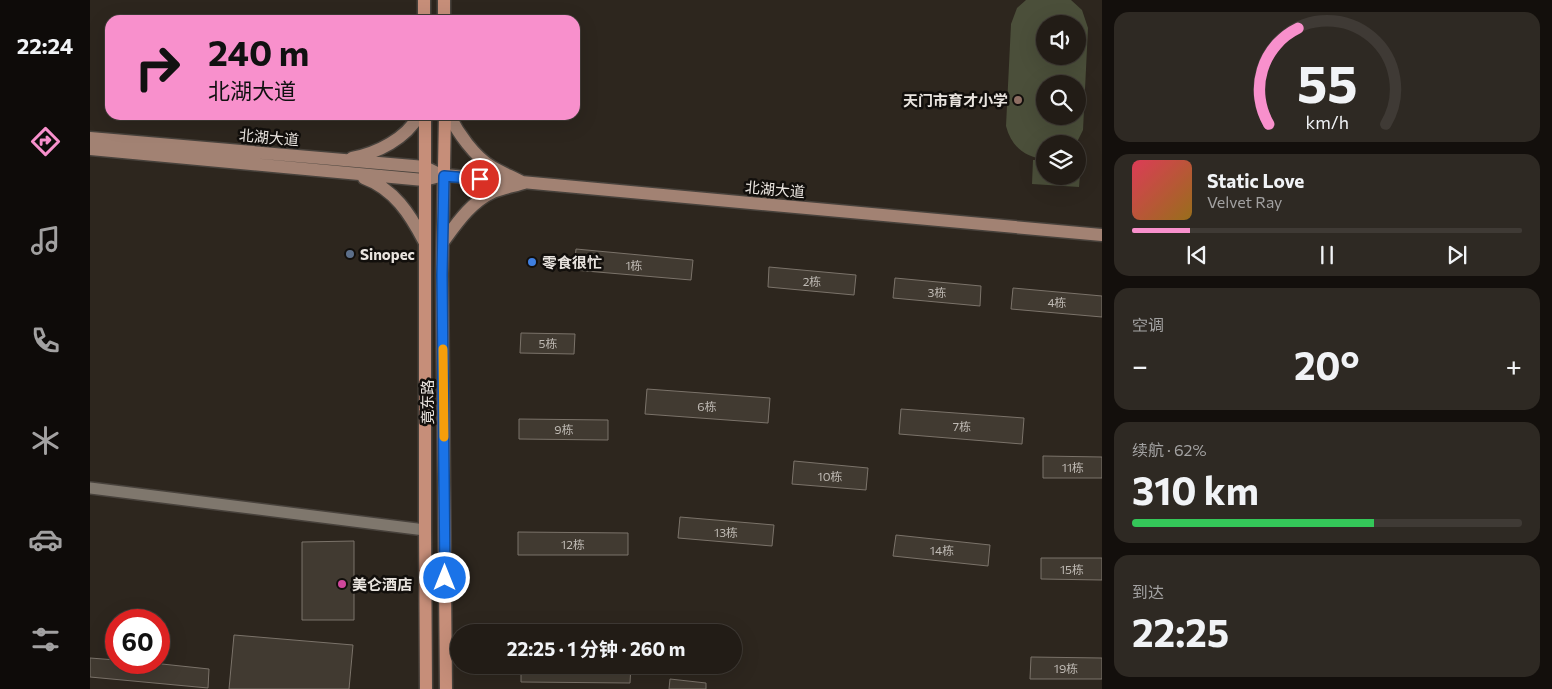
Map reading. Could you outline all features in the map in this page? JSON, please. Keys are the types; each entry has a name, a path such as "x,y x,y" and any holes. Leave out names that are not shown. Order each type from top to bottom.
{"main road":[{"path":"424,0 424,15"},
{"path":"444,0 444,15"},
{"name":"竟东路","path":"425,120 426,689"},
{"name":"竟东路","path":"444,120 446,689"}],"street":[{"path":"341,166 384,147 406,132 415,120"},
{"path":"452,120 461,135 479,157 490,166 524,183"},
{"name":"北湖大道","path":"90,138 444,176 1102,235"},
{"name":"北湖大道","path":"90,149 341,166"},
{"path":"341,166 390,192 410,217 424,241"},
{"path":"443,242 457,222 479,200 493,193 524,183"},
{"path":"90,488 425,530"}],"green space":[{"path":"1026,0 1071,0 1082,10 1084,15 1036,15 1036,65 1086,65 1086,22 1088,28 1086,75 1036,75 1036,125 1083,125 1083,130 1080,135 1036,135 1036,157 1025,153 1015,145 1006,126 1011,24 1017,8"},
{"path":"1033,160 1036,160 1036,184 1032,184"},
{"path":"1048,185 1079,185 1079,187"}],"building":[{"path":"576,249 693,260 691,280 574,270"},
{"path":"769,267 856,275 854,295 768,287"},
{"path":"895,278 981,286 980,306 893,298"},
{"path":"1013,288 1102,296 1102,317 1011,309"},
{"path":"521,333 575,334 574,354 520,353"},
{"path":"647,389 770,398 768,423 645,414"},
{"path":"901,409 1024,418 1022,444 899,434"},
{"path":"519,419 608,420 608,440 519,439"},
{"path":"1043,456 1102,457 1102,478 1043,478"},
{"path":"794,461 868,468 866,490 792,484"},
{"path":"680,517 774,525 772,546 678,538"},
{"path":"518,532 628,533 628,555 518,555"},
{"path":"896,535 990,545 988,566 893,556"},
{"path":"354,541 354,620 302,620 302,542"},
{"path":"1041,558 1102,558 1102,580 1041,579"},
{"path":"234,635 353,645 349,689 229,689"},
{"path":"1031,657 1102,658 1102,679 1030,679"},
{"path":"90,658 105,659 105,674 170,674 170,665 209,669 208,688 90,677"},
{"path":"521,674 630,674 630,683 521,682"},
{"path":"670,679 706,683 706,689 669,689"}],"slow traffic":[{"path":"443,349 444,437"}],"place":[{"name":"天门市育才小学","path":"1018,100"},
{"name":"Sinopec","path":"350,254"},
{"name":"零食很忙","path":"532,262"},
{"name":"美仑酒店","path":"342,584"}],"route":[{"path":"445,578 442,275 444,176 480,179"}]}
